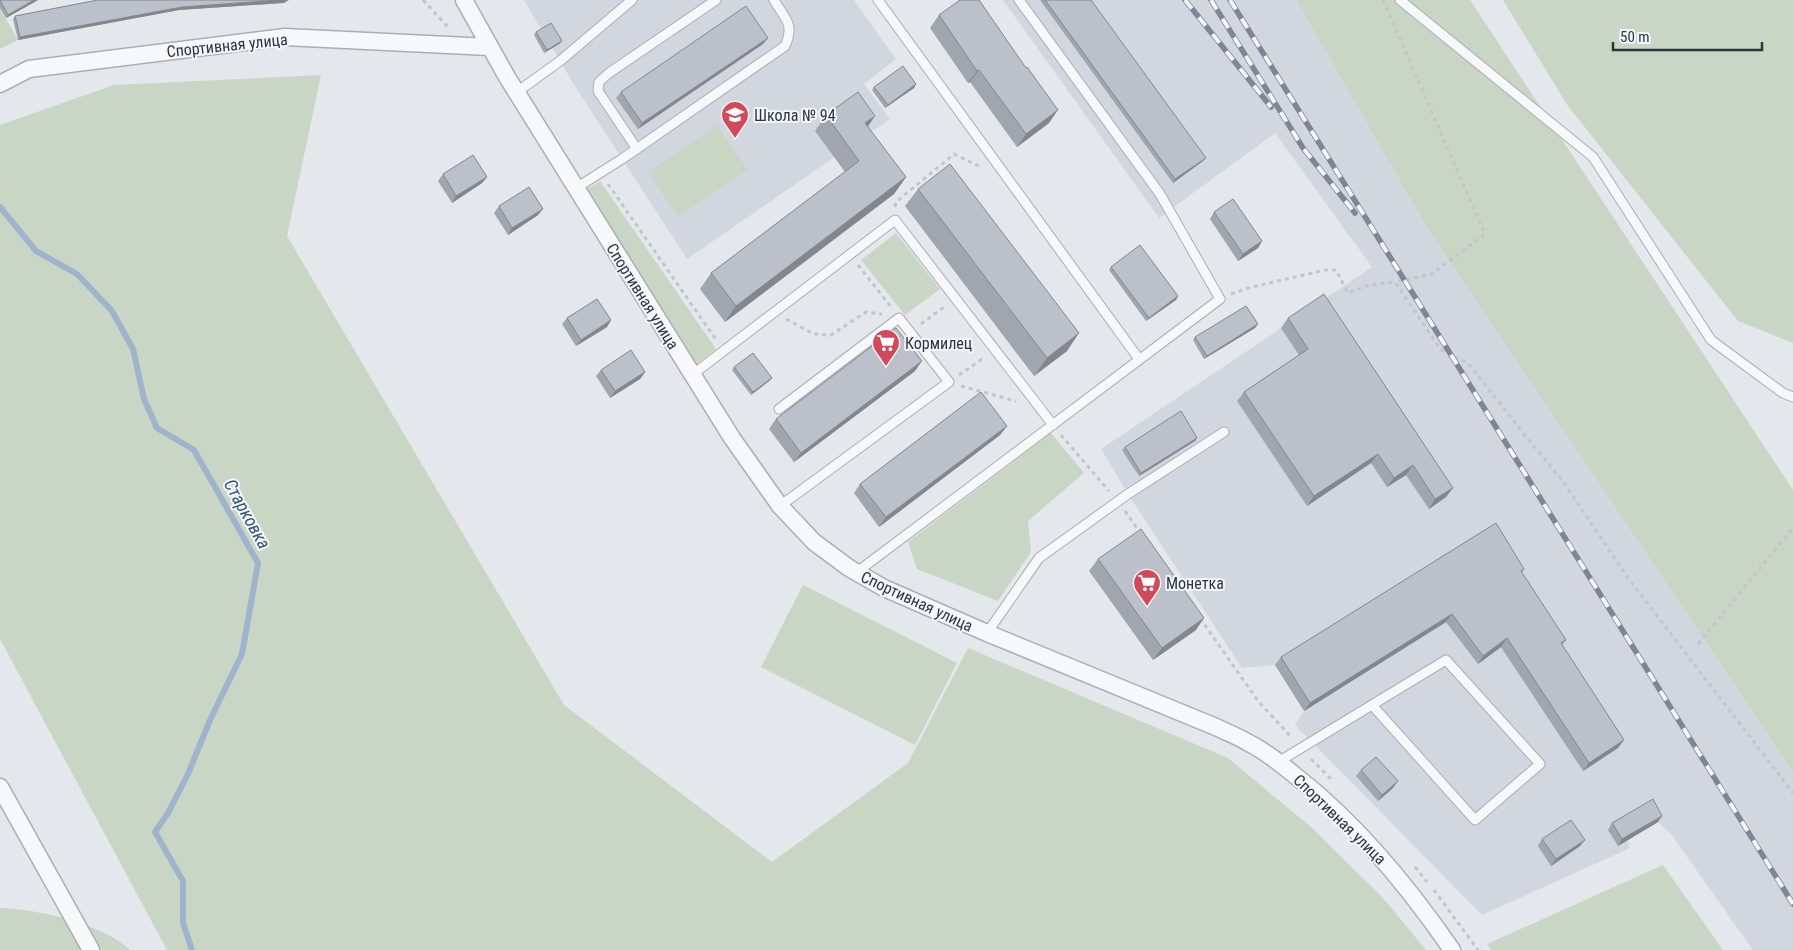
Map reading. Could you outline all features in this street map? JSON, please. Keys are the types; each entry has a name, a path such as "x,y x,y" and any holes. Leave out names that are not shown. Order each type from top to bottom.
{"street":[{"name":"Спортивная улица","path":"464,0 489,47 732,438 780,506 814,542 884,588 987,633 1216,727 1247,742 1278,762 1318,793 1359,834 1402,881 1452,950"},
{"name":"Спортивная улица","path":"0,84 29,69 285,37 489,47"},
{"path":"0,787 91,950"}],"lane":[{"path":"517,92 560,61 632,0"},
{"path":"637,149 598,91 599,82 609,73 716,0"},
{"path":"576,188 637,149 785,46 790,36 791,27 774,0"},
{"path":"878,0 1139,360"},
{"path":"857,572 1220,299 1160,194 1019,0"},
{"path":"1400,0 1593,157 1711,340 1782,393 1793,398"},
{"path":"692,375 895,220 1052,425"},
{"path":"779,409 900,318 949,382 780,506"},
{"path":"987,633 1039,558 1118,502 1224,432"},
{"path":"1278,762 1446,660 1540,764 1475,820 1372,706"}],"path":[{"path":"422,0 464,45"},
{"path":"1220,299 1248,288 1325,270 1336,270 1348,293 1369,285 1395,282 1432,274 1485,234 1383,0"},
{"path":"895,220 896,202 954,154 1009,180"},
{"path":"600,173 724,351"},
{"path":"849,255 900,318"},
{"path":"1395,282 1441,350 1468,363 1522,433 1562,480 1628,578 1793,794"},
{"path":"911,332 955,299"},
{"path":"773,313 814,334 830,335 866,312 900,318"},
{"path":"949,382 994,350"},
{"path":"949,382 1038,407"},
{"path":"1052,425 1118,502 1140,533"},
{"path":"1698,644 1793,528"},
{"path":"1196,613 1258,701 1335,784"},
{"path":"1410,862 1464,929 1478,950"}],"shaded area":[{"name":"Школа № 94","path":"524,0 854,0 896,59 864,84 890,119 687,259 573,83"},
{"path":"1003,0 1296,0 1427,228 1793,772 1793,950 1753,950 1671,834 1658,822 1627,840 1630,848 1482,915 1295,725 1304,711 1275,665 1242,668 1128,494 1101,449 1372,267 1275,133 1159,218"}],"green space":[{"path":"1296,0 1470,0 1793,490 1793,772 1427,228"},
{"path":"1503,0 1793,0 1793,343 1738,321 1568,106"},
{"path":"0,9 18,40 0,49"},
{"path":"321,75 287,236 564,705 772,862 908,763 968,648 1228,758 1312,828 1383,898 1426,950 167,950 0,639 0,125 114,85"},
{"path":"717,125 748,170 678,217 648,172"},
{"path":"600,181 716,349 694,366 584,191"},
{"path":"896,233 940,289 905,315 861,260"},
{"path":"1051,433 1084,473 1028,521 1031,552 998,601 917,569 908,542"},
{"path":"803,585 957,663 915,745 761,667"},
{"path":"1663,865 1723,950 1491,950 1487,944"},
{"path":"0,908 32,911 69,920 104,933 130,950 0,950"}],"building":[{"path":"0,0 34,0 8,15"},
{"path":"98,0 279,0 182,7 20,37 15,16"},
{"path":"960,0 979,0 1058,110 1026,134 979,70 977,71 939,15"},
{"path":"1045,0 1091,0 1206,158 1175,179"},
{"path":"746,6 768,38 642,123 621,92"},
{"path":"551,23 562,41 547,50 536,32"},
{"path":"903,66 916,84 888,105 874,87"},
{"path":"858,92 875,116 865,123 906,177 736,306 711,273 859,161 826,115"},
{"path":"473,155 487,177 456,196 443,174"},
{"path":"950,164 1079,333 1047,358 918,189"},
{"path":"529,187 543,209 512,228 499,206"},
{"path":"1233,199 1262,241 1243,254 1214,212"},
{"path":"1140,245 1178,296 1149,318 1111,267"},
{"path":"1324,294 1453,488 1435,499 1413,465 1394,478 1378,454 1314,496 1244,392 1308,349 1288,318"},
{"path":"597,299 611,320 581,340 567,318"},
{"path":"1246,306 1258,324 1207,356 1195,337"},
{"path":"896,328 922,361 801,453 776,419"},
{"path":"631,350 645,372 615,391 601,370"},
{"path":"753,353 772,378 753,392 734,367"},
{"path":"981,392 1007,426 886,517 860,484"},
{"path":"1181,411 1197,438 1141,473 1125,447"},
{"path":"1496,523 1524,569 1521,571 1566,640 1561,643 1624,740 1589,763 1507,638 1483,656 1452,614 1310,703 1281,657"},
{"name":"Монетка","path":"1141,529 1204,618 1162,648 1098,559"},
{"path":"1376,757 1398,781 1382,795 1361,770"},
{"path":"1653,799 1662,816 1622,839 1612,823"},
{"path":"1571,820 1585,840 1556,859 1542,839"}],"waterway":[{"name":"Старковка","path":"0,207 36,251 77,274 112,311 133,349 144,399 157,428 194,450 258,563 242,654 210,720 188,774 168,813 155,832 183,881 183,923 192,950"}],"railway":[{"path":"1185,0 1271,107"},
{"path":"1211,0 1303,148 1355,213"},
{"path":"1230,0 1793,904"}],"place":[{"name":"Школа № 94","path":"735,139"},
{"name":"Кормилец","path":"886,367"},
{"name":"Монетка","path":"1147,607"}]}
